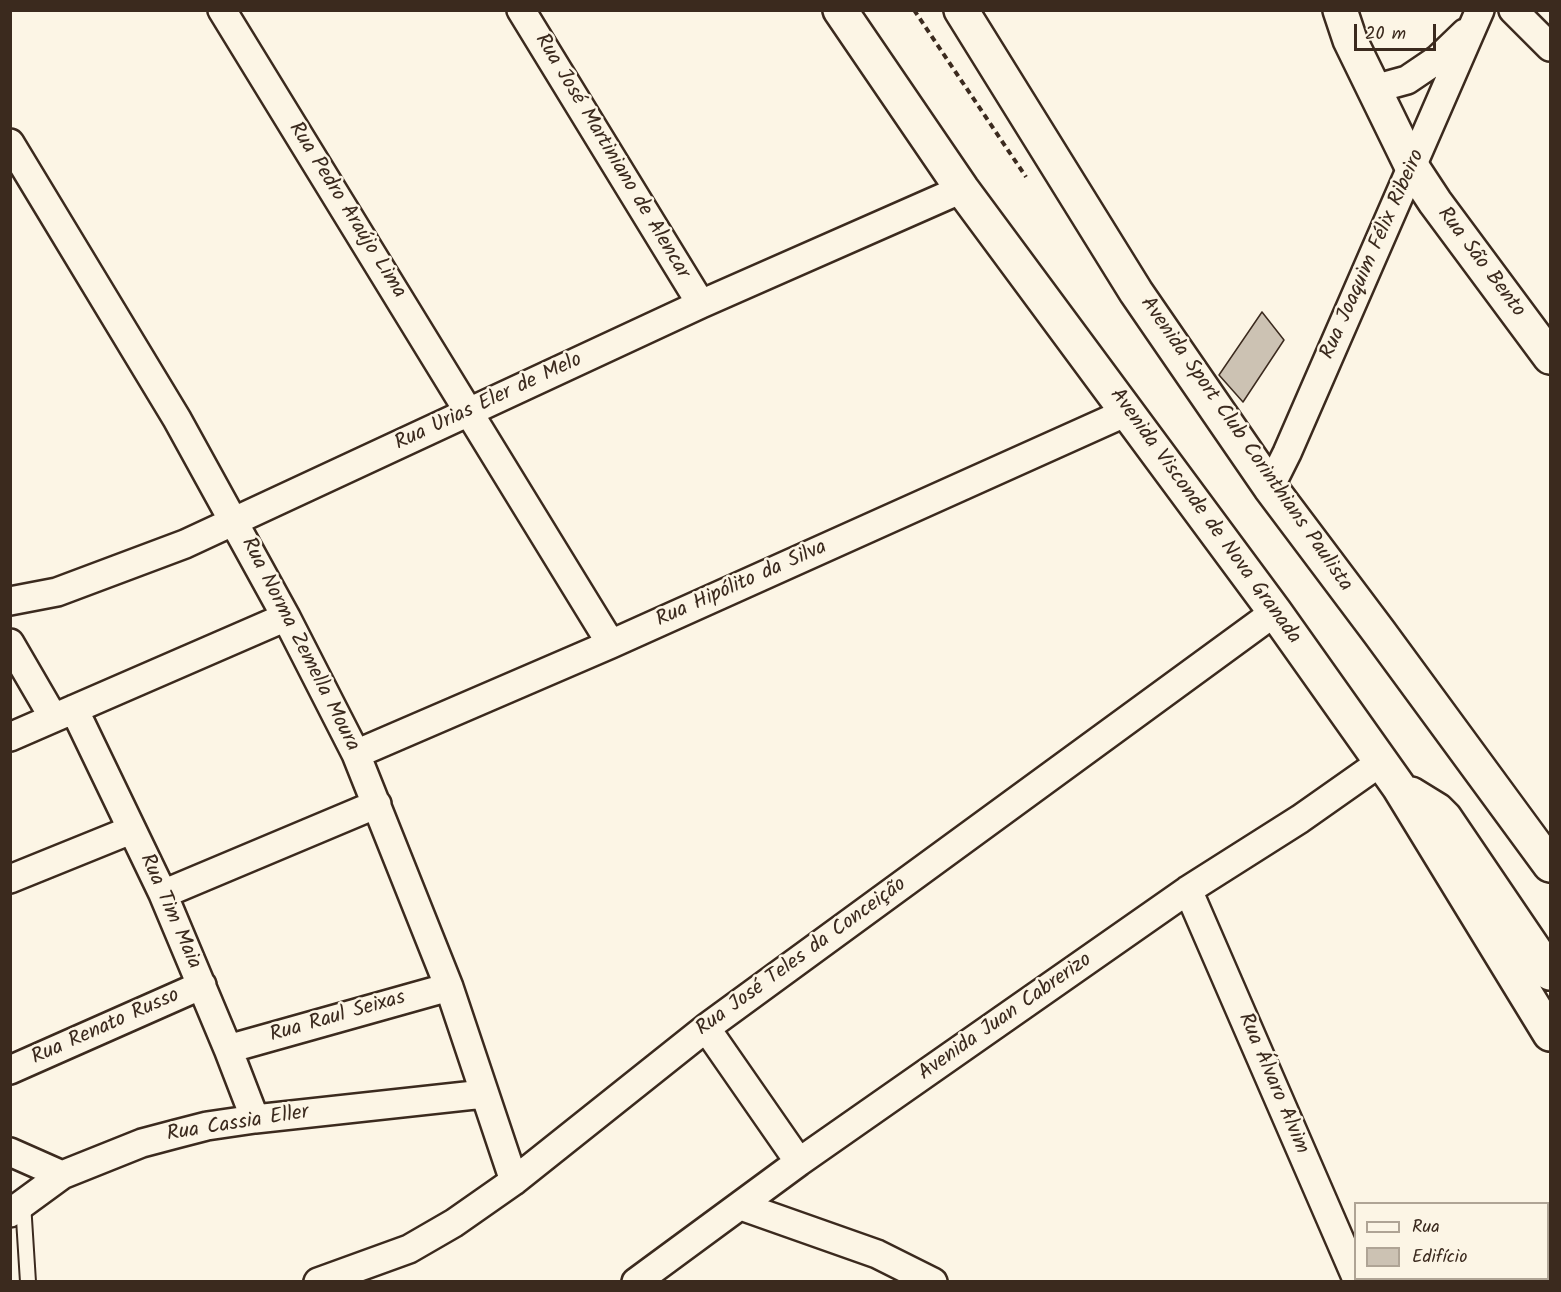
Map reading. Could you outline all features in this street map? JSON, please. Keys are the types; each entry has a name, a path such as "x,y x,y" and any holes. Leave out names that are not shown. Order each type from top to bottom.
{"main road":[{"name":"Avenida Visconde de Nova Granada","path":"840,10 962,189 1275,612 1390,775 1551,1034"},
{"name":"Avenida Sport Club Corinthians Paulista","path":"961,10 1136,292 1270,488 1551,865"},
{"name":"Rua São Bento","path":"1340,10 1350,40 1412,167 1435,202 1551,357"},
{"path":"1390,775 1445,818 1551,973"}],"street":[{"name":"Rua Pedro Araújo Lima","path":"222,10 611,644"},
{"name":"Rua José Martiniano de Alencar","path":"521,10 701,304"},
{"path":"1513,10 1551,47"},
{"name":"Rua Joaquim Félix Ribeiro","path":"1270,488 1478,16"},
{"name":"Rua Joaquim Félix Ribeiro","path":"1374,89 1407,80 1438,59 1478,16"},
{"name":"Rua Norma Zemella Moura","path":"10,143 177,419 286,617 356,754 449,987 514,1181"},
{"name":"Rua Urias Eler de Melo","path":"10,601 57,592 185,544 701,304 962,189"},
{"name":"Rua Hipólito da Silva","path":"356,754 611,644 1126,412"},
{"name":"Rua José Teles da Conceição","path":"318,1281 409,1249 454,1223 514,1181 706,1028 1275,612"},
{"path":"10,737 286,617"},
{"name":"Rua Tim Maia","path":"10,643 64,713 131,830 163,894 228,1048 255,1119"},
{"name":"Avenida Juan Cabrerizo","path":"636,1281 799,1162 1188,890 1300,819 1390,775"},
{"path":"163,894 377,804"},
{"path":"10,879 131,830"},
{"name":"Rua Álvaro Alvim","path":"1188,890 1354,1274"},
{"name":"Rua Renato Russo","path":"10,1070 202,985"},
{"name":"Rua Raul Seixas","path":"228,1048 449,987"},
{"path":"706,1028 799,1162"},
{"name":"Rua Cassia Eller","path":"16,1208 62,1176 142,1143 207,1126 484,1094"},
{"path":"10,1152 62,1176"},
{"path":"741,1206 877,1254 933,1281"}],"lane":[{"path":"16,1208 28,1281"}],"building":[{"path":"1262,312 1284,340 1243,402 1219,375"}]}
